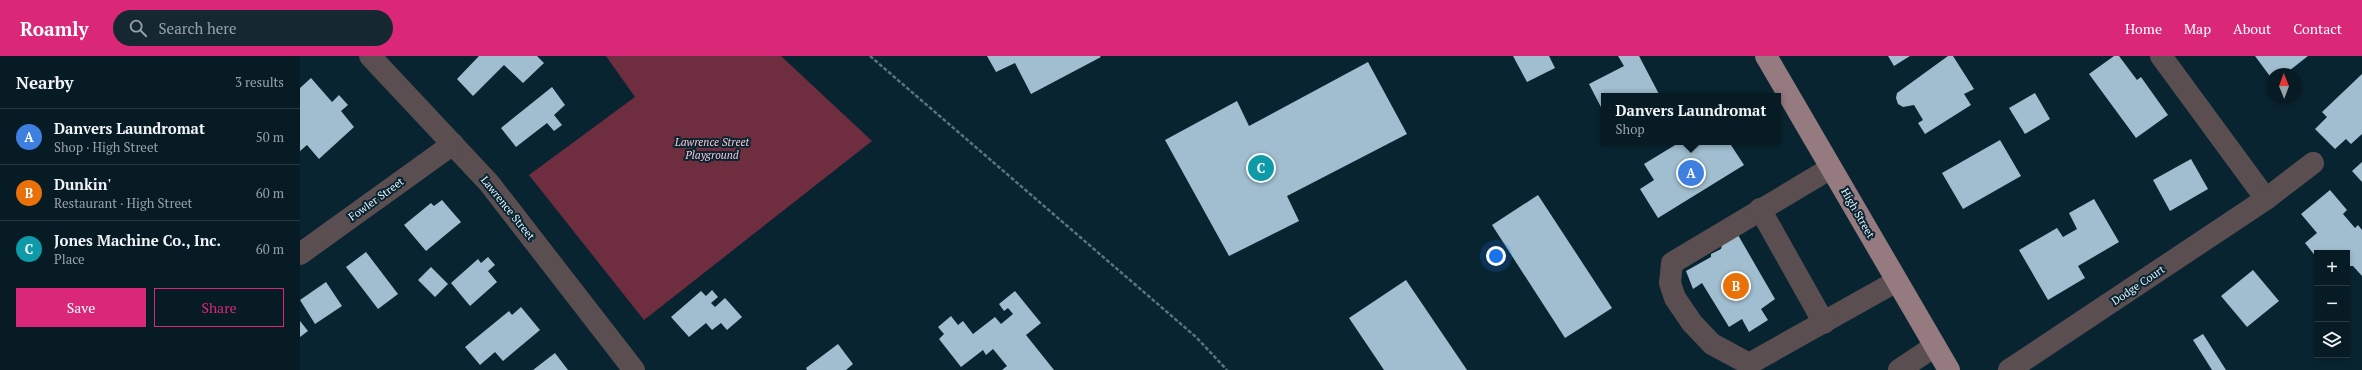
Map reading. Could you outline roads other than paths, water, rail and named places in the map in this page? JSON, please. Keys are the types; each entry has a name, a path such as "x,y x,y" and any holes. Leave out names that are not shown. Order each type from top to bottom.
{"main road":[{"name":"High Street","path":"1766,56 1949,370"}],"street":[{"name":"Lawrence Street","path":"370,56 489,182 634,370"},
{"path":"2161,56 2266,199"},
{"name":"Fowler Street","path":"300,254 453,144"},
{"name":"Dodge Court","path":"2009,370 2266,199 2313,163"},
{"path":"1831,168 1760,209 1672,263 1670,283 1675,298 1692,323 1712,344 1749,364 1897,281"},
{"path":"1760,209 1824,323"},
{"path":"1899,370 1935,346"}],"place":[{"name":"Jones Machine Co., Inc.","path":"1261,168"},
{"name":"Danvers Laundromat","path":"1691,173"},
{"name":"Dunkin'","path":"1736,286"}],"park label":[{"name":"Lawrence Street Playground","path":"712,148"}]}
